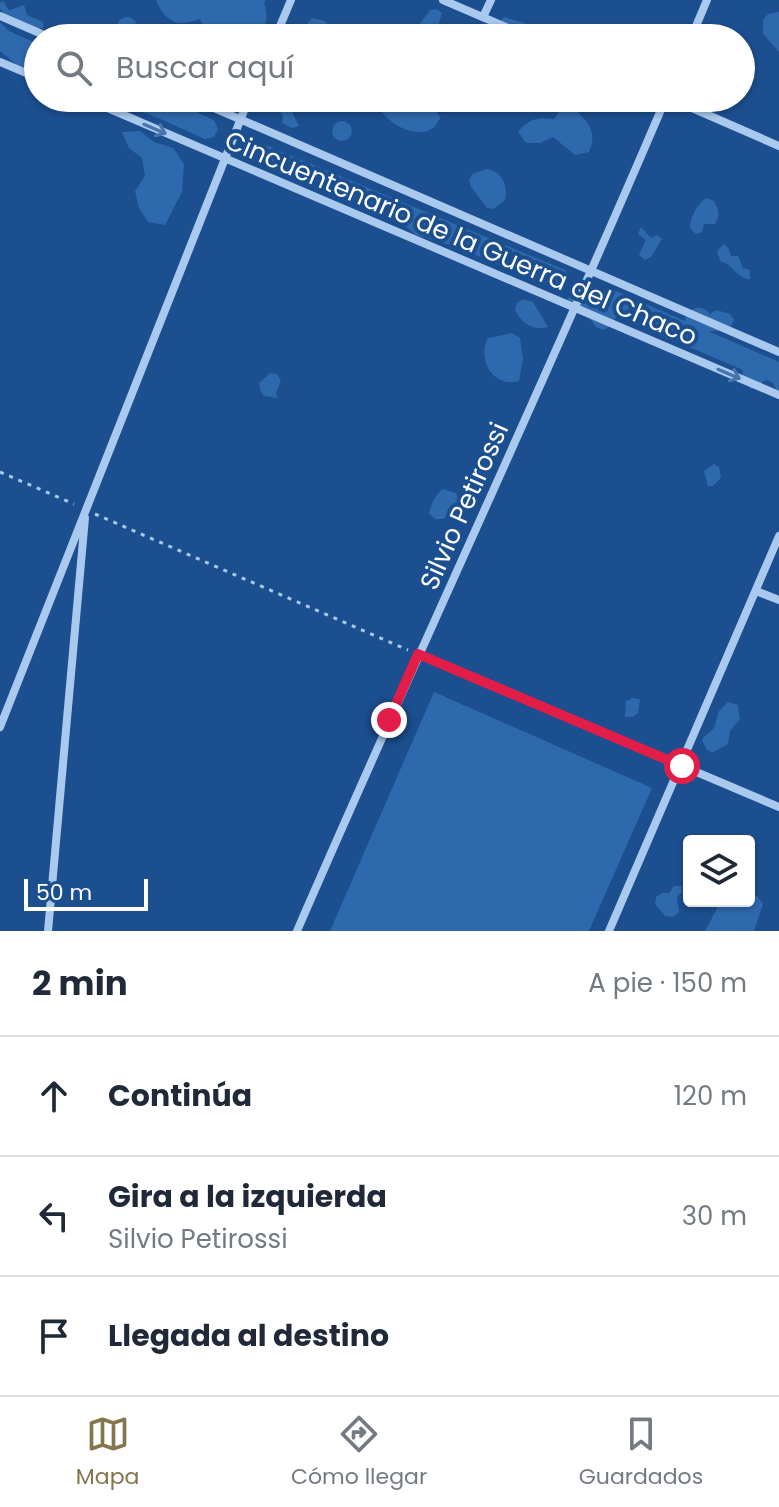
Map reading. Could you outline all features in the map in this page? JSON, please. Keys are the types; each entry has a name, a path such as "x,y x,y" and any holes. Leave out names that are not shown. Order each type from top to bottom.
{"street":[{"path":"281,24 291,0"},
{"path":"443,0 499,24"},
{"path":"483,17 491,0"},
{"path":"697,24 707,0"},
{"path":"0,16 24,26"},
{"path":"0,62 24,72"},
{"name":"Cincuentenario de la Guerra del Chaco","path":"117,112 779,395"},
{"name":"Cincuentenario de la Guerra del Chaco","path":"224,112 779,352"},
{"path":"0,727 243,112"},
{"name":"Silvio Petirossi","path":"297,931 661,112"},
{"path":"700,112 779,146"},
{"path":"48,931 86,510"},
{"path":"609,931 779,536"},
{"path":"756,591 779,600"},
{"path":"418,654 779,807"}],"path":[{"path":"0,472 418,654"}],"shaded area":[{"path":"156,0 266,0 265,24 203,24 199,19 178,23 163,14"},
{"path":"3,1 9,10 24,5 27,15 43,24 24,24 0,9"},
{"path":"437,9 442,13 439,24 419,24 425,18 430,10"},
{"path":"779,12 779,52 763,34 763,20 768,14"},
{"path":"127,17 136,24 118,24"},
{"path":"504,17 528,24 501,24"},
{"path":"312,18 327,24 307,24"},
{"path":"0,22 9,31 24,38 24,71 0,51"},
{"path":"142,112 196,112 214,120 218,129 214,137 205,139"},
{"path":"280,112 293,112 299,126 292,128 282,123"},
{"path":"436,112 441,117 434,127 425,132 416,132 398,126 383,113"},
{"path":"559,112 578,112 587,122 592,135 589,152 575,155 553,137 540,143 526,143 518,132 534,120 554,119"},
{"path":"342,121 349,124 352,131 349,138 342,141 335,138 332,131 335,124"},
{"path":"140,131 154,142 173,148 184,164 182,192 165,225 148,222 139,208 135,191 145,176 142,158 129,148 122,132"},
{"path":"256,141 565,270 569,278 565,286 556,289 454,246 416,235 403,224 253,160 250,152"},
{"path":"486,169 500,176 506,189 505,200 494,209 487,208 469,180 472,174"},
{"path":"706,198 714,201 718,218 715,224 704,224 702,232 696,234 690,228 691,220"},
{"path":"641,227 651,238 657,235 662,239 651,257 645,260 639,255 646,240 638,234"},
{"path":"724,244 731,256 738,256 743,268 750,270 750,279 742,277 720,261 717,251"},
{"path":"585,278 592,281 598,295 609,288 685,321 686,313 696,308 705,309 710,314 716,310 730,314 734,320 731,326 708,331 779,362 779,394 772,382 766,380 751,389 742,378 743,370 617,316 604,330 596,327 588,316 569,306 567,299"},
{"path":"523,299 533,302 548,327 533,327 521,319 515,310 517,303"},
{"path":"512,333 520,338 523,359 519,381 510,382 495,376 484,355 488,338"},
{"path":"270,373 277,374 281,381 276,393 278,398 264,396 260,390 259,383"},
{"path":"714,464 719,467 721,478 713,486 708,486 704,471"},
{"path":"443,489 456,493 458,504 450,516 435,519 429,514 430,510"},
{"path":"434,692 652,788 589,931 330,931"},
{"path":"640,699 638,713 625,717 626,701"},
{"path":"728,702 738,705 740,719 730,731 728,744 712,753 706,749 702,739 714,728 719,711"},
{"path":"674,886 681,886 682,892 677,897 679,912 673,917 665,916 655,904 656,897 669,893"},
{"path":"755,896 763,904 754,931 705,931 718,907 755,907"}],"route":[{"path":"389,720 418,654 682,766"}]}
